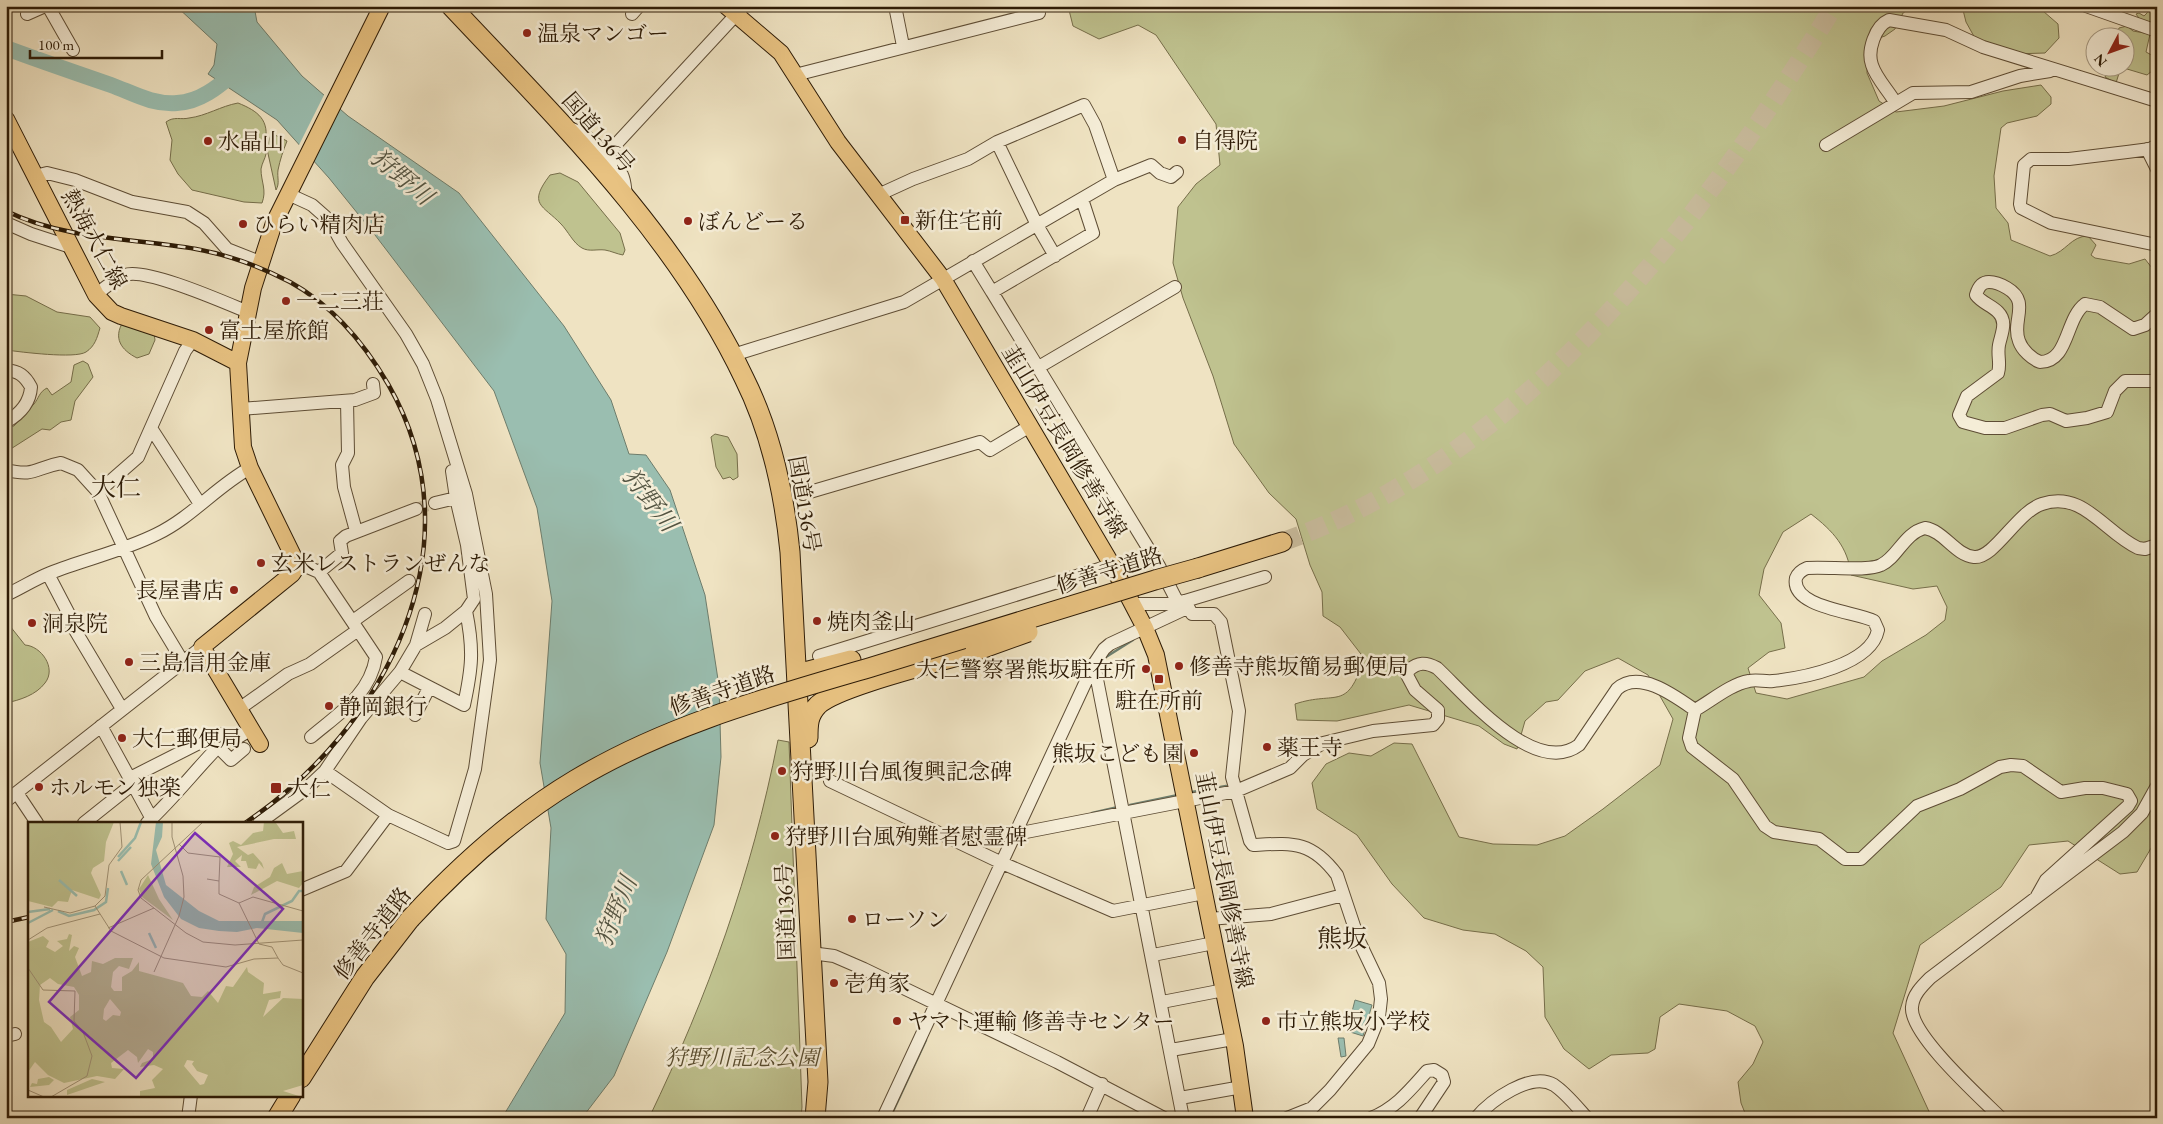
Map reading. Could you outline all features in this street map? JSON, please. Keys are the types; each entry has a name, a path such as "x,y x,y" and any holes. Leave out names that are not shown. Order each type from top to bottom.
{"highway":[{"name":"国道136号","path":"451,6 565,127 627,200 687,278 733,355 760,418 781,487 790,552 805,806 810,953 818,1082 815,1118"},
{"name":"修善寺道路","path":"302,1076 360,985 410,919 464,864 504,830 574,780 639,746 708,718 1282,542"},
{"path":"805,806 811,780 808,722 818,705 834,695 975,651 1133,596 1198,568"},
{"path":"834,695 812,696 797,684 825,661 851,660 1094,591 1133,581 1155,580"},
{"path":"277,1118 289,1096"}],"main road":[{"path":"260,744 202,647 292,574 296,568 296,562 250,468 243,448 238,363 260,262 274,223 382,6"},
{"name":"韮山伊豆長岡修善寺線","path":"736,9 774,45 838,142 943,279 1112,565 1145,628 1156,655 1186,799 1242,1087 1245,1118"},
{"name":"熱海大仁線","path":"6,119 96,295 112,312 193,340 238,363"}],"street":[{"path":"27,14 46,6 73,50"},
{"path":"894,6 903,46"},
{"path":"2086,6 2157,31"},
{"path":"607,154 736,9"},
{"path":"795,75 903,46 1039,13"},
{"path":"1895,102 1871,64 1877,29 1883,22 1889,20 1946,30 1966,41 2053,70 2157,101"},
{"path":"1826,145 1895,102 1913,93 1971,92 2020,76 2053,70"},
{"path":"878,195 913,179 968,159 997,142 1084,105 1095,124 1114,180"},
{"path":"565,127 580,132 607,154 622,175 627,200"},
{"path":"997,142 1037,224 1055,256"},
{"path":"2157,169 2152,148 2069,159 2031,160 2024,165 2020,204 2021,208 2051,223 2157,245"},
{"path":"733,355 904,302 1114,180 1151,165 1167,177 1171,177 1177,172"},
{"path":"34,176 48,173 75,180 132,202 187,212 204,223 227,249 260,262"},
{"path":"290,188 329,220 342,242 406,334 428,376 452,447 480,554 490,626 487,692 477,760 454,841 448,843 388,815 325,771"},
{"path":"992,292 1093,233 1082,199"},
{"path":"6,224 71,247"},
{"path":"973,262 1183,604 1192,614 1214,614 1221,622 1239,712 1232,770 1250,841 1253,845 1292,843 1309,850 1333,870 1359,941 1379,983 1381,999 1380,1017 1368,1044 1330,1090 1312,1108 1287,1118"},
{"path":"96,295 126,274 133,274 170,282 248,312"},
{"path":"2157,314 2145,325 2133,329 2100,307 2085,304 2074,316 2057,356 2051,361 2040,362 2026,352 2018,341 2021,308 2016,295 2004,286 1990,282 1984,283 1978,287 1976,294 1981,301 1999,312 2003,322 2003,333 1999,344 2000,367 1998,373 1967,396 1959,416 1963,422 1985,428 2016,425 2042,415 2050,414 2066,421 2079,420 2107,412 2117,387 2125,381 2157,381"},
{"path":"1037,368 1175,287"},
{"path":"98,492 138,457 185,351 193,340"},
{"path":"6,370 15,371 26,377 31,387 29,400 24,407 6,422"},
{"path":"241,409 347,401 374,393 373,384"},
{"path":"347,401 348,453 342,466 344,488 356,531"},
{"path":"803,494 980,442 990,450 1030,426"},
{"path":"151,428 200,504"},
{"path":"416,645 445,628 466,611 474,599 467,545 456,498 450,457 452,447"},
{"path":"6,470 19,474 30,474 61,463 78,470 98,492 156,617 183,662"},
{"path":"6,596 48,574 125,548 159,533 200,504 231,478 250,468"},
{"path":"435,503 456,498"},
{"path":"2037,896 2046,880 2128,806 2131,801 2127,794 2103,788 2085,788 2061,792 2023,766 2004,766 1960,789 1917,806 1861,859 1845,859 1820,839 1774,832 1765,826 1733,779 1692,747 1689,738 1695,710 1749,681 1772,681 1828,669 1854,659 1871,646 1878,630 1874,621 1861,615 1829,609 1813,602 1799,590 1796,578 1799,573 1807,568 1879,567 1912,534 1925,528 1964,554 1973,557 1981,556 1989,553 2015,522 2030,510 2039,504 2058,500 2078,504 2138,548 2157,546"},
{"path":"319,572 342,553 340,542 356,531 416,509"},
{"path":"296,562 319,572 376,657 362,694 311,737"},
{"path":"825,661 908,636 921,625 1112,565"},
{"path":"48,574 71,618 69,620 122,709"},
{"path":"883,1118 1094,664 1104,648 1145,628 1183,604 1265,576"},
{"path":"239,709 288,674 310,664 409,581"},
{"path":"1132,604 1183,604"},
{"path":"400,672 464,706 472,664 472,642 466,611"},
{"path":"260,822 307,788 325,771 361,718 400,672 416,645 425,614"},
{"path":"6,801 202,647"},
{"path":"1018,828 1026,832 1124,811 1236,791 1290,768 1303,755 1323,743 1373,732 1433,725 1438,720 1438,710 1415,690 1407,675 1409,670 1419,664 1426,663 1437,668 1494,724 1539,750 1550,754 1570,751 1579,745 1617,689 1624,683 1633,680 1661,690 1695,710"},
{"path":"1094,664 1184,1118"},
{"path":"415,715 429,688"},
{"path":"101,726 132,781 150,821 216,749 220,749 231,760 244,749"},
{"path":"85,822 132,781 214,736 225,734 237,738 250,730"},
{"path":"830,781 1002,863 1113,911 1204,893"},
{"path":"2001,1118 1944,1060 1918,1029 1911,1010 1913,998 1930,978 2123,832 2142,813 2157,786"},
{"path":"17,793 36,822"},
{"path":"302,890 346,872 388,815"},
{"path":"1209,919 1271,914 1343,895"},
{"path":"1153,955 1214,943"},
{"path":"810,953 834,956 1102,1084 1164,1118"},
{"path":"1162,1002 1224,990"},
{"path":"1171,1050 1233,1039"},
{"path":"1372,1118 1389,1110 1410,1092 1427,1071 1434,1070 1442,1075 1444,1082 1420,1118"},
{"path":"1476,1118 1500,1096 1537,1081 1554,1085 1587,1118"},
{"path":"1087,1118 1102,1084"},
{"path":"1180,1098 1242,1087"},
{"path":"188,1118 190,1096"}],"green space":[{"path":"1068,6 1915,6 1903,13 1895,29 1885,36 1868,42 1867,73 1879,101 1896,112 1944,106 2003,91 2041,85 2051,97 2051,104 2037,116 2007,123 2001,128 1994,176 1996,208 2008,223 2011,240 2050,256 2056,254 2073,241 2088,236 2096,245 2091,255 2095,258 2129,264 2145,259 2152,268 2157,270 2157,838 2137,872 2120,874 2068,841 2029,845 2001,887 1920,945 1893,1033 1932,1118 1747,1118 1741,1103 1738,1082 1753,1064 1763,1042 1755,1026 1727,1011 1679,1004 1660,1017 1655,1049 1648,1053 1611,1055 1589,1069 1564,1049 1545,1017 1543,967 1526,951 1495,934 1463,930 1424,918 1392,884 1357,835 1317,809 1312,783 1326,764 1349,753 1371,756 1394,743 1412,744 1459,837 1493,844 1537,845 1565,836 1660,765 1673,719 1648,675 1618,658 1585,671 1558,700 1546,702 1525,721 1517,749 1504,744 1479,726 1409,705 1337,721 1297,720 1295,704 1346,693 1358,675 1364,658 1340,627 1323,616 1322,592 1310,565 1296,519 1269,493 1234,444 1213,376 1183,298 1173,263 1178,207 1196,184 1220,165 1216,124 1156,35 1138,25 1099,39 1073,26","holes":["1811,514 1833,533 1843,548 1847,556 1851,575 1913,589 1937,586 1947,607 1945,620 1926,635 1882,661 1864,677 1787,699 1756,693 1748,668 1769,652 1785,648 1781,623 1759,595 1764,569 1783,532"]},
{"path":"1962,6 2030,6 2043,11 2058,24 2059,38 2045,53 2014,54 1976,40 1966,22"},
{"path":"2154,6 2157,6 2157,25 2141,21 2136,14 2139,13 2144,16"},
{"path":"2136,32 2150,34 2146,52 2157,58 2157,67 2147,75 2136,72"},
{"path":"2107,78 2118,78 2116,83"},
{"path":"238,103 257,113 266,128 266,153 261,169 264,190 262,203 244,202 192,190 178,174 170,160 172,140 166,122 195,117"},
{"path":"271,133 287,141 279,166 276,190 267,149"},
{"path":"560,173 578,182 620,233 625,250 623,255 605,250 582,248 540,204 539,193 543,185 550,175"},
{"path":"6,294 26,296 57,312 90,317 100,328 95,342 86,352 71,355 6,350"},
{"path":"123,322 154,333 155,340 149,354 137,358 123,347 120,343 119,333"},
{"path":"83,361 88,364 93,377 75,401 71,420 61,422 50,430 42,429 6,452 6,428 14,426 44,390 47,388 52,395 71,382 74,365"},
{"path":"715,434 728,437 737,454 738,477 733,480 730,477 723,479 716,467 711,437"},
{"path":"6,621 25,645 37,649 42,654 46,659 49,671 45,683 37,691 22,699 6,703"},
{"name":"狩野川記念公園","path":"778,740 789,742 801,1118 649,1118 691,1025 726,933 755,839"}],"water":[{"name":"狩野川","path":"176,6 254,6 257,22 302,76 348,116 459,193 564,326 611,400 629,454 646,455 670,490 705,595 719,686 721,757 714,825 667,952 614,1076 582,1118 502,1118 565,1013 566,954 546,919 551,828 540,763 552,601 537,508 494,391 375,235 329,178 277,120 208,74 214,65 217,44"},
{"path":"1355,1000 1372,1005 1363,1036 1347,1031"},
{"path":"1338,1038 1344,1038 1346,1056 1341,1057"}],"pier":[{"path":"325,93 340,106 311,161 298,147"}],"waterway":[{"path":"6,48 143,98 168,103 186,102 203,96 239,69"},
{"path":"1106,657 1133,640"},
{"path":"1192,792 1226,786"},
{"path":"1130,805 1178,795"},
{"path":"1092,813 1118,807"},
{"path":"890,1118 926,1040"}],"tunnel":[{"path":"1282,542 1370,503 1452,452 1529,391 1600,322 1666,246 1727,167 1783,86 1834,6"},
{"path":"416,509 435,503"}],"railway":[{"path":"6,211 29,221 76,233 172,245 221,255 268,271 290,282 320,302 358,340 388,384 414,445 425,507 421,569 404,628 377,685 340,737 295,783 246,822"},
{"path":"6,922 28,917"}],"place":[{"name":"温泉マンゴー","path":"527,33"},
{"name":"自得院","path":"1182,140"},
{"name":"水晶山","path":"208,141"},
{"name":"新住宅前","path":"905,220"},
{"name":"ぼんどーる","path":"688,221"},
{"name":"ひらい精肉店","path":"243,224"},
{"name":"一二三荘","path":"286,301"},
{"name":"富士屋旅館","path":"209,330"},
{"name":"玄米レストランぜんな","path":"261,563"},
{"name":"長屋書店","path":"234,590"},
{"name":"焼肉釜山","path":"817,621"},
{"name":"洞泉院","path":"32,623"},
{"name":"三島信用金庫","path":"129,662"},
{"name":"修善寺熊坂簡易郵便局","path":"1179,666"},
{"name":"大仁警察署熊坂駐在所","path":"1146,669"},
{"name":"駐在所前","path":"1159,679"},
{"name":"静岡銀行","path":"329,706"},
{"name":"大仁郵便局","path":"122,738"},
{"name":"薬王寺","path":"1267,747"},
{"name":"熊坂こども園","path":"1194,753"},
{"name":"狩野川台風復興記念碑","path":"782,771"},
{"name":"ホルモン独楽","path":"39,787"},
{"name":"大仁","path":"276,788"},
{"name":"狩野川台風殉難者慰霊碑","path":"775,836"},
{"name":"ローソン","path":"852,919"},
{"name":"壱角家","path":"834,983"},
{"name":"ヤマト運輸 修善寺センター","path":"897,1021"},
{"name":"市立熊坂小学校","path":"1266,1021"}],"district":[{"name":"大仁","path":"116,487"},
{"name":"熊坂","path":"1342,938"}]}
